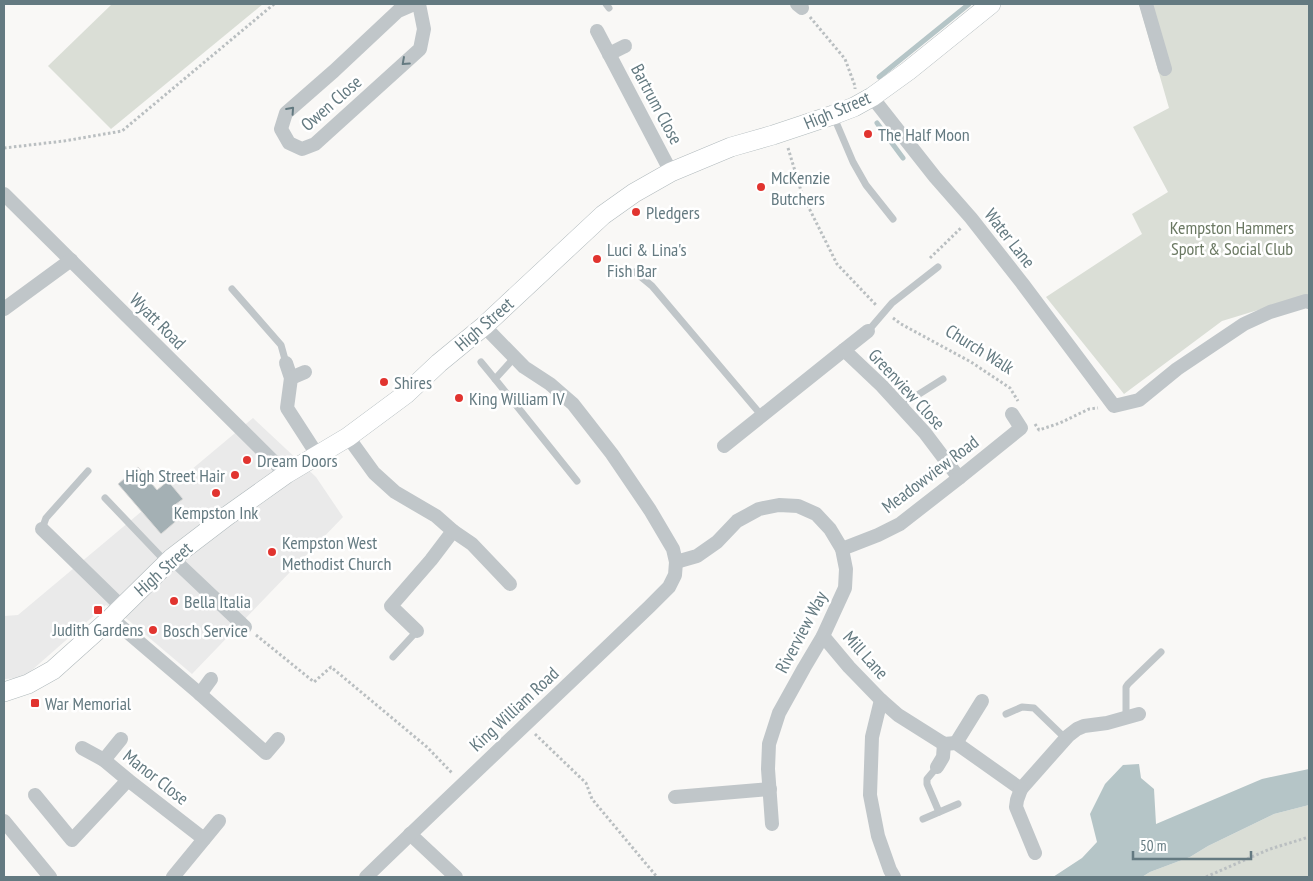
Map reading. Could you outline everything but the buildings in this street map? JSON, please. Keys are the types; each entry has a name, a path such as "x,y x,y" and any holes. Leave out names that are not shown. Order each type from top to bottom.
{"main road":[{"name":"High Street","path":"4,692 28,684 53,670 169,560 286,474 348,437 406,394 438,364 484,326 603,215 634,193 671,172 731,147 783,132 854,107 872,97 908,71 991,4"}],"street":[{"name":"Owen Close","path":"414,4 398,11 286,113 281,129 289,143 302,149 315,144 420,49 424,30 419,4"},
{"path":"1146,4 1165,69"},
{"name":"Bartrum Close","path":"598,31 671,172"},
{"name":"Bartrum Close","path":"609,54 625,46"},
{"name":"Water Lane","path":"872,97 935,177 971,218 1114,406"},
{"name":"Wyatt Road","path":"4,194 286,474"},
{"path":"4,309 71,260"},
{"path":"1114,406 1139,400 1177,370 1244,324 1270,312 1306,301 1309,302"},
{"path":"484,326 524,367 550,384 573,404 612,454 650,510 673,549 676,562"},
{"name":"Greenview Close","path":"724,446 868,331"},
{"name":"Greenview Close","path":"844,350 882,386 925,433 959,478"},
{"path":"286,363 291,378 287,408 318,456"},
{"path":"291,378 305,372"},
{"name":"Meadowview Road","path":"842,549 900,524 1021,428 1016,408"},
{"path":"348,437 374,473 395,492 436,516 472,544 510,584"},
{"name":"Riverview Way","path":"676,562 697,556 717,542 737,522 759,509 779,505 798,506 816,514 830,529 842,549 846,570 845,588 823,636 779,713 769,744 768,769 772,824"},
{"path":"42,529 72,559 116,612 200,694 266,753 278,739"},
{"path":"417,631 391,606 431,560 453,530"},
{"path":"169,560 245,627"},
{"name":"King William Road","path":"366,877 462,783 669,587 675,575 676,562"},
{"name":"Mill Lane","path":"823,636 849,667 898,715 950,744 1021,789"},
{"path":"200,694 211,679"},
{"path":"881,700 872,737 870,795 878,836 894,877"},
{"path":"937,767 950,744 982,701"},
{"path":"1035,853 1016,807 1021,789 1077,729 1132,716"},
{"path":"104,760 121,738"},
{"name":"Manor Close","path":"82,748 104,760 204,838"},
{"path":"35,795 72,840 128,780"},
{"path":"675,797 770,789"},
{"path":"4,821 50,877"},
{"path":"173,877 219,821"},
{"path":"410,834 456,877"}],"lane":[{"path":"833,114 853,162 866,185 893,219"},
{"path":"868,331 892,303 938,268"},
{"path":"635,272 652,286 762,416"},
{"path":"232,289 281,345 286,363"},
{"path":"495,379 515,357"},
{"path":"481,362 577,480"},
{"path":"900,406 943,379"},
{"path":"42,529 46,518 88,471"},
{"path":"105,498 169,560"},
{"path":"393,657 417,631"},
{"path":"1132,716 1126,687 1161,652"},
{"path":"1006,714 1022,707 1032,708 1066,739"},
{"path":"937,767 927,779 926,784 939,812"},
{"path":"923,819 958,804"}],"path":[{"path":"4,148 64,141 122,131 274,4"},
{"path":"800,6 845,59 855,86 854,107"},
{"name":"Church Walk","path":"783,132 802,194 837,264 872,302 901,324 971,362 1010,388 1016,408"},
{"path":"1034,423 1039,430 1060,423 1089,409 1114,406"},
{"path":"245,627 314,682 331,667 427,747 462,783"},
{"path":"525,725 586,783 592,799 656,877"},
{"path":"1206,877 1270,849 1309,837"}],"shaded area":[{"path":"253,418 316,477 343,517 192,674 127,619 106,605 23,678 4,679 4,616 18,615"},
{"path":"1139,764 1141,778 1154,789 1156,824 1262,779 1309,769 1309,805 1274,814 1208,846 1190,857 1150,872 1142,877 1053,877 1082,858 1097,842 1090,814 1105,784 1123,765"}],"green space":[{"path":"112,4 263,4 111,129 48,66"},
{"name":"Kempston Hammers Sport & Social Club","path":"1139,4 1309,4 1309,296 1222,321 1124,394 1046,297 1142,234 1132,214 1168,192 1133,127 1169,108"},
{"path":"1309,805 1309,877 1142,877 1150,872 1190,857 1208,846 1274,814"}],"waterway":[{"path":"879,77 969,4"},
{"path":"877,123 903,158"}],"place":[{"name":"The Half Moon","path":"868,134"},
{"name":"McKenzie Butchers","path":"761,187"},
{"name":"Pledgers","path":"636,212"},
{"name":"Luci & Lina's Fish Bar","path":"597,259"},
{"name":"Shires","path":"384,382"},
{"name":"King William IV","path":"459,398"},
{"name":"Dream Doors","path":"247,460"},
{"name":"High Street Hair","path":"235,475"},
{"name":"Kempston Ink","path":"216,493"},
{"name":"Kempston West Methodist Church","path":"272,552"},
{"name":"Bella Italia","path":"174,601"},
{"name":"Judith Gardens","path":"98,610"},
{"name":"Bosch Service","path":"153,630"},
{"name":"War Memorial","path":"35,703"}]}
